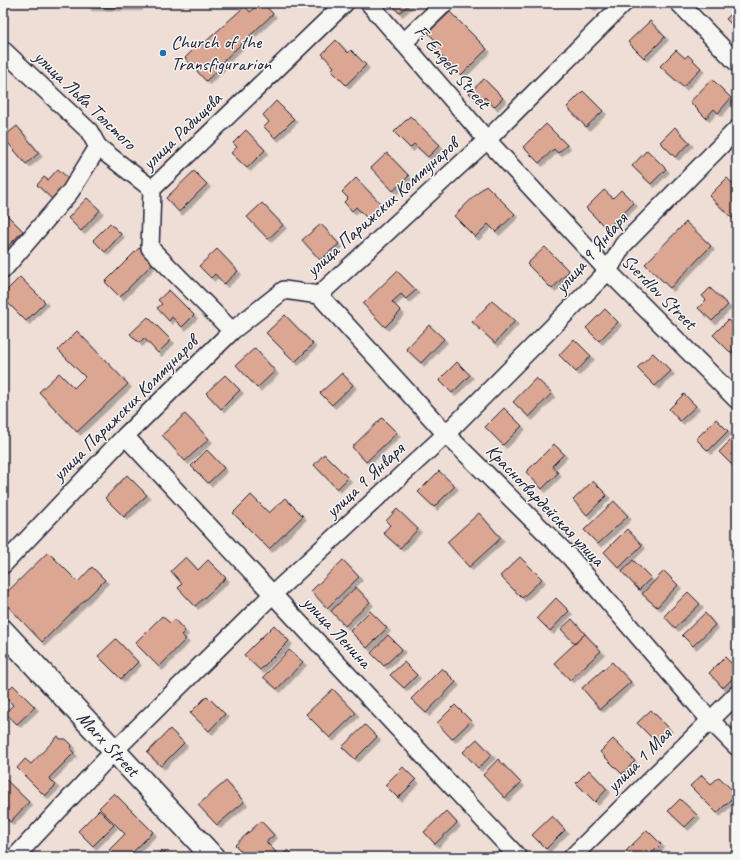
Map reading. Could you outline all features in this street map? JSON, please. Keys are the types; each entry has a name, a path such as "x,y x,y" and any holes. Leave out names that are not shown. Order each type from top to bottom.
{"street":[{"name":"улица Радищева","path":"152,189 345,3"},
{"name":"F. Engels Street","path":"369,3 487,140"},
{"path":"403,43 445,3"},
{"name":"улица Парижских Коммунаров","path":"3,565 125,436 232,331 284,290 319,295 487,140 624,3"},
{"path":"678,3 737,63"},
{"name":"улица Льва Толстого","path":"3,50 89,131 98,146 152,189"},
{"name":"улица 9 Января","path":"15,857 114,750 273,594 446,434 608,271 623,245 737,129"},
{"name":"Sverdlov Street","path":"487,140 608,271 737,400"},
{"path":"3,270 70,192 98,146"},
{"path":"152,189 150,248 232,331"},
{"name":"Красногвардейская улица","path":"319,295 446,434 570,557 710,720 737,747"},
{"name":"улица Ленина","path":"125,436 518,857"},
{"name":"Marx Street","path":"3,631 213,857"},
{"name":"улица 1 Мая","path":"572,857 737,694"}],"building":[{"path":"88,3 139,3 139,7 88,7"},
{"path":"260,3 263,3 273,14 220,64 222,66 206,81 185,58 200,43 202,45 245,6 250,12"},
{"path":"391,3 411,3 399,13"},
{"path":"587,3 596,3 592,8"},
{"path":"737,8 737,30 726,19"},
{"path":"450,12 487,49 461,75 433,48 438,43 428,33"},
{"path":"650,21 665,37 644,58 628,42"},
{"path":"336,40 348,53 351,50 366,65 346,85 331,70 334,67 322,54"},
{"path":"676,50 685,58 688,55 701,68 683,87 660,66"},
{"path":"484,79 503,98 494,107 485,97 479,103 469,93"},
{"path":"712,79 731,98 718,113 714,109 706,118 690,102"},
{"path":"583,91 603,111 586,127 567,107"},
{"path":"276,101 294,119 275,138 264,127 269,122 263,115"},
{"path":"410,116 440,145 428,157 414,144 410,148 394,132"},
{"path":"546,124 567,145 558,153 554,149 539,163 523,147"},
{"path":"17,126 39,153 26,164 3,137"},
{"path":"675,127 690,143 675,157 660,142"},
{"path":"246,130 265,150 247,168 231,153 237,147 233,143"},
{"path":"647,150 666,169 651,184 632,166"},
{"path":"387,153 409,176 393,191 371,168"},
{"path":"58,169 70,180 52,199 37,185 44,177 48,180"},
{"path":"194,171 207,184 179,212 166,198"},
{"path":"356,178 382,205 368,219 356,207 352,211 344,202 348,198 342,192"},
{"path":"727,178 737,188 737,213 732,218 709,196"},
{"path":"486,185 515,214 496,232 488,224 475,237 454,216"},
{"path":"604,190 613,198 621,190 634,203 607,229 586,208"},
{"path":"87,198 100,210 81,231 68,218"},
{"path":"262,203 283,225 268,239 247,217"},
{"path":"4,212 23,231 7,247 3,243"},
{"path":"686,222 711,246 670,288 645,264"},
{"path":"110,223 121,234 105,252 93,240"},
{"path":"321,224 339,244 320,260 302,240"},
{"path":"545,247 569,271 552,289 527,264"},
{"path":"139,248 154,262 120,297 105,282"},
{"path":"217,249 238,271 224,284 215,274 211,278 199,266"},
{"path":"397,271 416,290 406,299 401,294 392,302 401,311 385,327 363,304"},
{"path":"20,277 45,302 26,321 3,298 3,294"},
{"path":"710,288 728,305 712,321 698,308 706,300 702,296"},
{"path":"169,290 194,315 182,327 172,317 169,321 157,308 162,304 158,300"},
{"path":"492,301 515,321 495,343 472,322"},
{"path":"605,309 618,322 599,341 586,328"},
{"path":"285,315 313,344 295,362 266,333"},
{"path":"148,317 171,340 158,353 144,338 139,343 130,334"},
{"path":"728,320 736,327 737,326 737,346 731,353 713,335"},
{"path":"429,325 444,339 421,363 406,349"},
{"path":"77,331 128,384 77,432 39,392 59,373 74,388 85,377 58,350"},
{"path":"574,339 591,356 576,372 559,355"},
{"path":"255,348 275,371 257,388 236,365"},
{"path":"653,353 671,371 655,386 637,368"},
{"path":"457,362 470,375 452,393 439,380"},
{"path":"342,373 353,385 332,405 320,393"},
{"path":"225,375 240,390 221,409 206,393"},
{"path":"536,378 552,393 529,417 513,402"},
{"path":"684,394 696,406 680,421 669,409"},
{"path":"504,408 522,426 503,445 485,427"},
{"path":"185,414 209,439 185,461 162,435"},
{"path":"382,418 397,433 366,462 352,447"},
{"path":"716,419 728,431 708,451 696,439"},
{"path":"734,437 737,440 737,470 719,452"},
{"path":"554,444 564,454 552,466 558,473 542,489 526,472"},
{"path":"207,450 224,468 208,483 191,466"},
{"path":"324,454 348,478 337,489 314,465"},
{"path":"439,471 455,486 434,507 418,492"},
{"path":"127,475 147,495 124,517 105,498"},
{"path":"593,481 607,495 587,515 573,500"},
{"path":"251,495 269,513 285,498 303,516 269,549 233,513"},
{"path":"614,501 628,516 598,544 584,530"},
{"path":"397,509 418,529 400,548 383,533 390,525 386,521"},
{"path":"479,513 501,538 469,567 447,542"},
{"path":"627,529 642,545 619,568 604,552"},
{"path":"48,552 78,582 92,567 105,580 42,642 3,601 3,596"},
{"path":"186,557 198,570 208,560 226,578 195,606 178,588 182,584 171,571"},
{"path":"520,557 542,579 522,598 500,576"},
{"path":"343,560 359,577 327,608 311,591"},
{"path":"633,560 651,578 639,590 622,572"},
{"path":"664,571 678,585 657,607 642,594"},
{"path":"356,587 370,602 345,626 331,611"},
{"path":"688,592 700,604 675,628 664,616"},
{"path":"556,598 569,611 550,631 537,618"},
{"path":"370,611 387,628 367,648 350,631"},
{"path":"705,613 715,625 693,646 682,635"},
{"path":"162,616 170,623 174,619 185,631 181,635 186,639 159,667 135,643"},
{"path":"572,619 585,634 575,644 561,629"},
{"path":"274,625 289,641 260,670 244,655"},
{"path":"585,634 601,651 570,680 554,663"},
{"path":"388,635 402,649 384,666 371,653"},
{"path":"116,639 138,662 121,679 98,656"},
{"path":"289,650 303,662 277,689 263,677"},
{"path":"725,657 737,669 737,674 723,688 709,673"},
{"path":"404,662 417,675 404,688 390,675"},
{"path":"612,662 631,682 600,709 582,688"},
{"path":"442,668 456,682 426,713 411,699"},
{"path":"13,685 35,707 17,724 5,713 13,705 3,695"},
{"path":"333,689 356,713 330,738 306,714"},
{"path":"207,696 225,714 209,731 190,713"},
{"path":"455,705 471,721 452,739 437,723"},
{"path":"651,710 669,728 655,741 637,723"},
{"path":"365,725 377,737 355,759 342,747"},
{"path":"170,729 184,743 161,766 147,753"},
{"path":"58,736 60,739 66,739 72,745 71,750 74,753 49,778 56,785 45,796 17,768 25,759 31,764"},
{"path":"477,739 492,755 478,768 463,752"},
{"path":"613,739 635,761 622,774 600,752"},
{"path":"498,759 521,783 505,798 483,775"},
{"path":"403,767 416,780 398,798 385,785"},
{"path":"589,770 607,789 595,802 576,783"},
{"path":"702,775 711,784 719,777 736,794 717,813 690,786"},
{"path":"4,778 29,802 10,822 3,815"},
{"path":"226,781 244,802 217,825 198,805"},
{"path":"114,793 153,832 128,857 117,857 109,850 125,834 99,808"},
{"path":"680,799 697,815 685,827 668,811"},
{"path":"99,810 114,825 93,846 78,831"},
{"path":"446,811 457,823 435,844 424,832"},
{"path":"552,816 565,830 546,849 532,835"},
{"path":"261,821 274,835 266,842 276,852 270,857 247,857 235,845"},
{"path":"647,830 661,844 648,857 633,857 626,851"},
{"path":"162,850 170,857 155,857"},
{"path":"288,850 295,857 280,857"}],"place":[{"name":"Church of the Transfigurarion","path":"163,53"}]}
